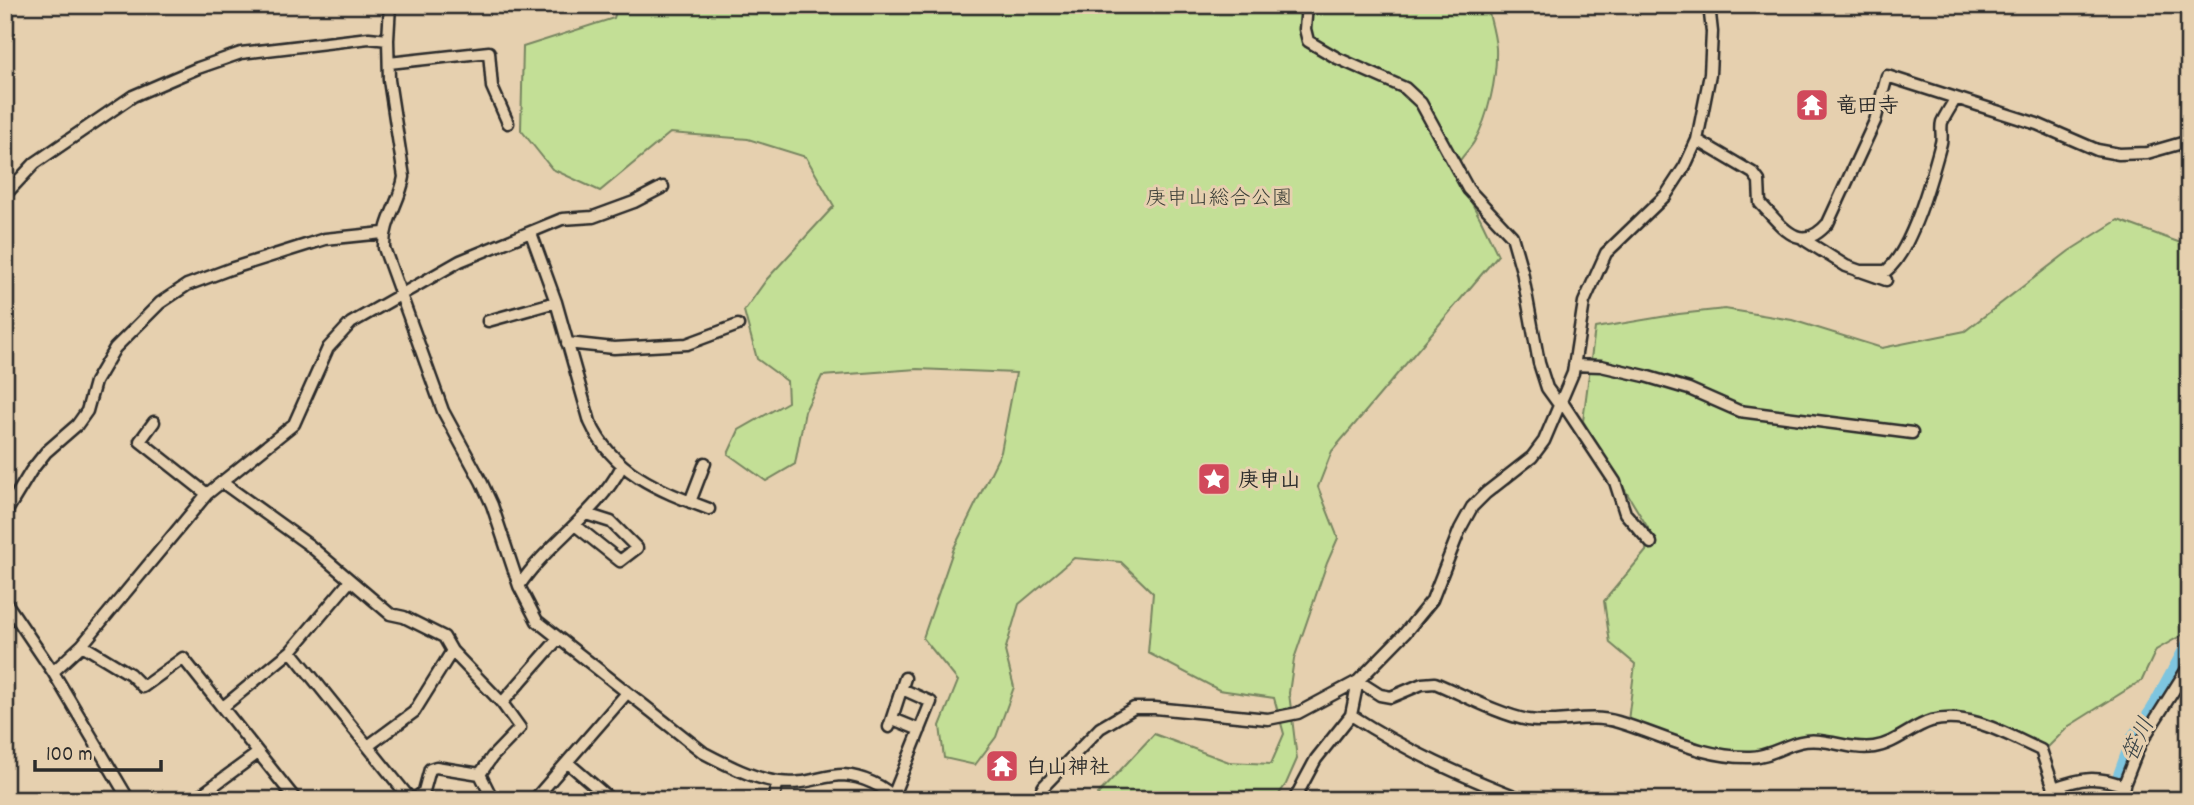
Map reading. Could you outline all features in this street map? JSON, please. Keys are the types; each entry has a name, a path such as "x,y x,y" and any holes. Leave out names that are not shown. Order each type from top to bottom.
{"street":[{"path":"390,5 388,64 404,177 402,191 383,233 387,259 443,411 492,505 519,586 537,621 705,753 727,765 778,782 804,783 843,775 879,786 894,798 931,702 904,684 891,723 920,730"},
{"path":"1307,5 1305,29 1308,41 1337,58 1405,88 1421,103 1468,189 1512,236 1522,271 1539,363 1547,388 1615,482 1625,513 1651,543"},
{"path":"1036,800 1044,786 1100,728 1134,708 1268,719 1298,713 1358,681 1405,633 1432,600 1460,529 1472,508 1486,493 1532,457 1544,441 1561,404 1574,365 1584,302 1606,253 1666,195 1685,166 1697,140 1710,74 1712,32 1709,5"},
{"path":"5,195 35,163 133,96 198,68 241,53 369,38 388,40"},
{"path":"388,64 489,52 492,87 508,123"},
{"path":"1803,239 1818,234 1828,223 1875,121 1887,76 2037,124 2096,150 2119,154 2147,153 2189,141"},
{"path":"1858,271 1886,271 1894,265 1916,222 1933,176 1942,140 1941,124 1956,98"},
{"path":"1697,140 1753,173 1759,181 1756,207 1793,236 1803,239 1846,266 1886,280"},
{"path":"54,672 82,645 207,494 296,421 331,342 351,323 460,261 562,219 593,217 634,202 663,187"},
{"path":"5,514 46,452 77,425 87,411 95,382 115,348 160,303 187,285 230,268 325,239 383,233"},
{"path":"531,233 556,302 598,440 622,466 658,490 709,509"},
{"path":"488,321 556,302"},
{"path":"567,343 614,348 687,344 738,325"},
{"path":"1574,365 1601,366 1645,376 1689,389 1739,411 1912,433"},
{"path":"154,422 140,441 207,494"},
{"path":"690,502 705,463"},
{"path":"519,586 528,572 586,514 616,478 622,466"},
{"path":"223,482 309,545 390,614 404,617 444,637 452,651 502,703 520,728 480,774"},
{"path":"575,525 620,561 638,548 611,522 586,514"},
{"path":"223,707 291,651 350,581"},
{"path":"5,601 54,672 128,800"},
{"path":"502,703 558,639"},
{"path":"82,645 130,674 143,687 183,658 296,800"},
{"path":"291,651 412,800 424,791 430,769 436,767 480,774"},
{"path":"368,746 414,712 452,651"},
{"path":"2118,800 2120,784 2140,744 2189,666"},
{"path":"1294,800 1316,759 1351,715 1358,681"},
{"path":"1358,681 1380,695 1391,697 1422,684 1435,683 1527,720 1584,718 1616,721 1707,752 1731,756 1763,757 1801,742 1813,741 1857,749 1875,747 1931,721 1960,718 1975,720 2041,750 2054,788 2075,780 2094,778 2120,784"},
{"path":"534,800 627,692"},
{"path":"1351,715 1384,737 1450,771 1524,800"},
{"path":"194,800 258,753"},
{"path":"567,762 611,800"},
{"path":"480,774 493,800"},
{"path":"773,800 778,782"}],"green space":[{"name":"庚申山総合公園","path":"618,5 1487,5 1496,48 1493,84 1479,132 1455,173 1498,255 1332,451 1318,487 1338,538 1294,659 1289,693 1297,759 1286,784 1275,800 1100,800 1098,794 1154,734 1229,762 1271,764 1284,734 1274,698 1219,690 1148,653 1153,593 1121,562 1074,558 1019,604 1005,651 1014,687 996,737 975,765 944,758 940,726 958,681 923,638 954,548 1001,452 1016,373 917,369 822,376 805,411 795,464 766,481 728,454 739,430 788,402 787,381 757,359 744,311 767,279 834,206 806,157 748,139 670,133 600,191 552,169 521,130 523,47 614,18"},
{"path":"2118,220 2189,246 2189,631 2156,650 2142,680 2069,726 2047,748 1999,724 1963,714 1929,717 1896,737 1866,747 1837,739 1800,737 1755,752 1707,748 1628,721 1635,664 1610,643 1604,601 1646,551 1648,528 1583,421 1595,328 1725,309 1792,320 1882,348 1965,331 2069,251"}],"waterway":[{"name":"笹川","path":"2112,800 2135,737 2154,710 2189,645"}],"place":[{"name":"竜田寺","path":"1812,105"},
{"name":"庚申山","path":"1214,479"},
{"name":"白山神社","path":"1002,766"}]}
